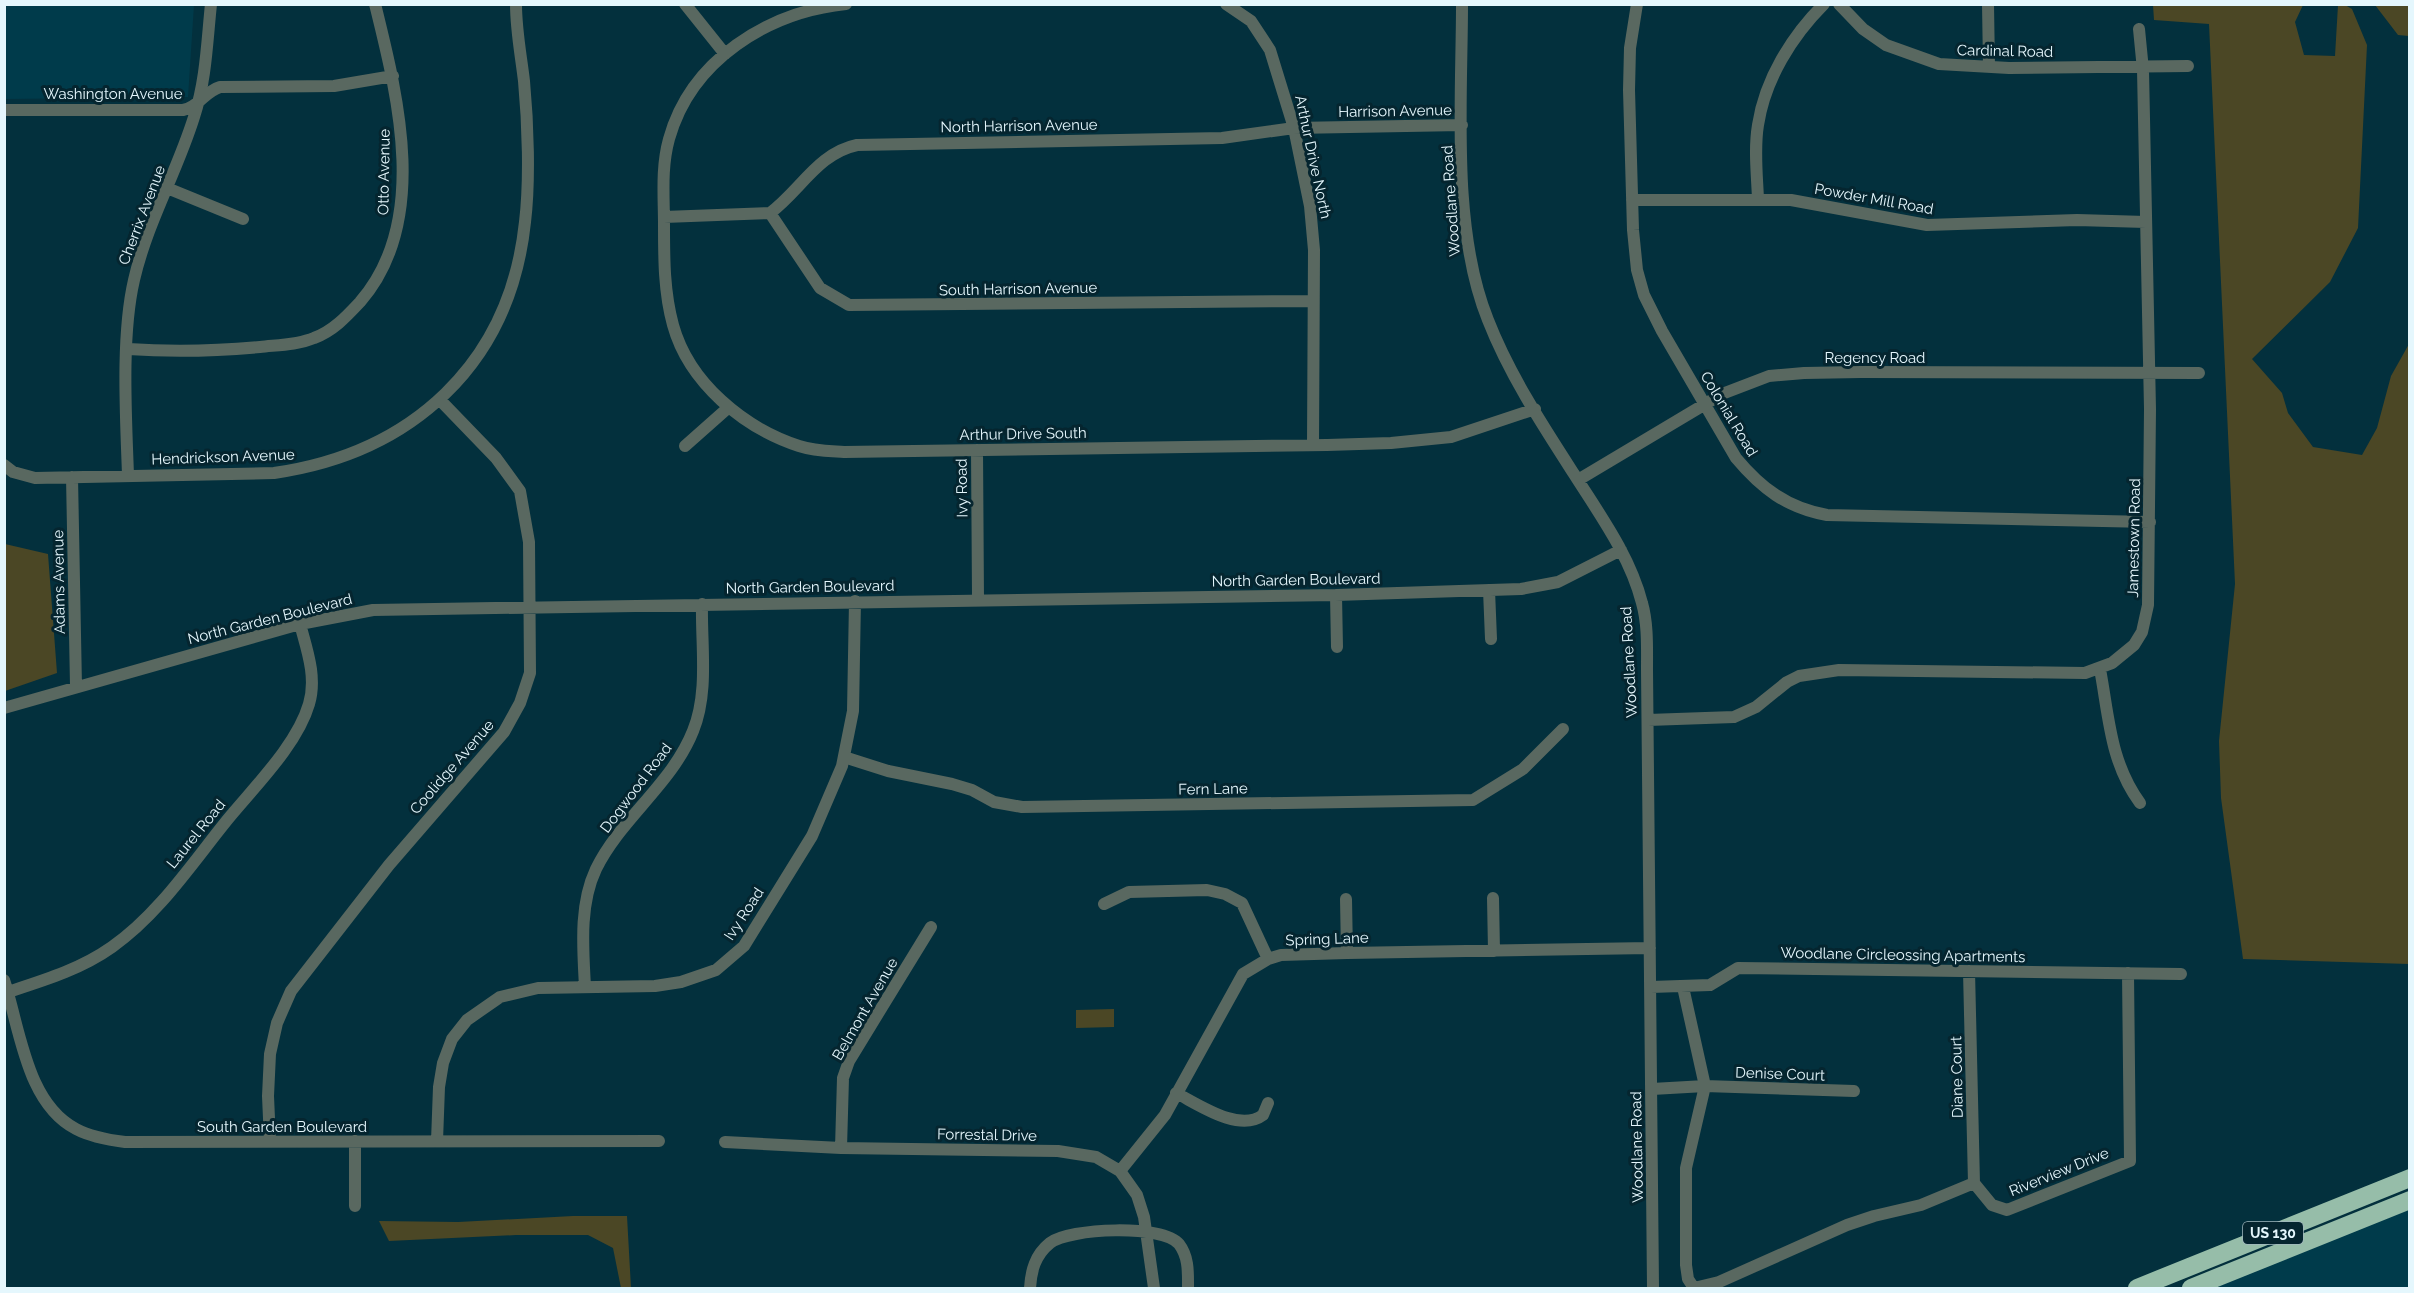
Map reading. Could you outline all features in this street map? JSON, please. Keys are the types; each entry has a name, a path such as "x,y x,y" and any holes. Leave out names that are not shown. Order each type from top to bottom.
{"highway":[{"name":"US 130","path":"2137,1288 2409,1178"},
{"name":"US 130","path":"2192,1288 2409,1200"}],"street":[{"name":"Cherrix Avenue","path":"128,475 128,349 131,298 136,269 198,103 211,4"},
{"name":"Otto Avenue","path":"128,349 195,351 304,342 326,333 344,319 375,283 392,248 398,225 401,141 393,76 375,4"},
{"name":"Hendrickson Avenue","path":"4,465 14,472 35,478 274,473 342,459 371,447 398,432 440,400 466,371 488,339 507,302 519,262 526,220 526,102 516,28 516,4"},
{"path":"685,4 725,54"},
{"path":"770,213 664,216 664,167 672,129 689,95 725,54 754,32 789,16 846,4"},
{"name":"Woodlane Road","path":"1462,4 1462,125 1467,239 1475,281 1497,342 1621,550 1643,605 1648,720 1653,1288"},
{"name":"Colonial Road","path":"1637,4 1629,54 1635,257 1642,289 1662,331 1736,458 1748,473 1783,501 1803,510 1852,517 2150,522"},
{"path":"1758,199 1758,123 1770,82 1790,46 1824,4"},
{"name":"Cardinal Road","path":"1839,4 1874,38 1899,50 1939,64 1989,67 2188,66"},
{"path":"1988,4 1989,67"},
{"name":"Arthur Drive North","path":"1235,7 1251,21 1270,50 1294,128 1312,221 1312,445"},
{"name":"Jamestown Road","path":"1648,720 1734,717 1756,707 1787,682 1812,672 1839,670 2070,674 2100,669 2124,655 2142,632 2149,591 2150,522 2143,65 2139,29"},
{"name":"Washington Avenue","path":"4,110 183,110 198,103 209,90 219,87 334,86 393,76"},
{"name":"Harrison Avenue","path":"1294,128 1462,125"},
{"name":"North Harrison Avenue","path":"770,213 823,161 844,147 1222,138 1294,128"},
{"path":"167,188 243,219"},
{"name":"Powder Mill Road","path":"1632,200 1758,199 1805,202 1927,225 2077,220 2146,222"},
{"name":"South Harrison Avenue","path":"770,213 820,288 849,305 1313,301"},
{"name":"Arthur Drive South","path":"664,216 664,271 674,327 690,364 729,406 760,429 814,450 844,452 1392,443 1451,436 1535,409"},
{"name":"Regency Road","path":"1578,480 1706,403 1753,381 1786,374 2199,373"},
{"name":"Coolidge Avenue","path":"270,1142 268,1083 270,1053 277,1023 287,999 310,963 366,893 447,796 494,745 513,718 530,673 531,607 528,529 520,491 496,458 440,400"},
{"path":"685,446 729,406"},
{"name":"Ivy Road","path":"977,450 978,598"},
{"name":"Adams Avenue","path":"72,477 76,686"},
{"name":"North Garden Boulevard","path":"4,708 300,624 382,609 978,598 1336,595 1521,589 1558,582 1621,550"},
{"path":"1489,590 1491,639"},
{"path":"1336,595 1336,647"},
{"name":"Ivy Road","path":"437,1141 443,1063 452,1039 467,1020 500,997 513,992 538,988 655,986 693,980 716,970 736,955 751,936 812,836 835,788 844,757 853,705 855,601"},
{"name":"Dogwood Road","path":"585,987 585,917 588,893 596,869 675,765 696,723 702,699 702,604"},
{"name":"Laurel Road","path":"6,986 77,967 125,936 168,892 285,750 302,723 312,693 312,670 300,624"},
{"path":"2100,669 2116,761 2127,784 2140,803"},
{"name":"Fern Lane","path":"844,757 888,771 952,784 972,790 994,802 1022,807 1473,800 1523,769 1563,729"},
{"path":"1104,904 1129,892 1207,890 1225,894 1242,903 1268,959"},
{"path":"1493,898 1494,951"},
{"path":"1346,899 1347,953"},
{"name":"Belmont Avenue","path":"841,1148 843,1077 849,1061 931,927"},
{"name":"Spring Lane","path":"1120,1171 1165,1115 1243,974 1268,959 1281,955 1347,953 1650,948"},
{"name":"Woodlane Circleossing Apartments","path":"1651,987 1710,985 1738,968 2181,974"},
{"name":"Diane Court","path":"1970,971 1974,1183"},
{"name":"Riverview Drive","path":"1974,1183 1992,1205 2007,1210 2130,1161 2128,973"},
{"name":"South Garden Boulevard","path":"6,986 30,1070 46,1100 69,1125 101,1138 125,1142 659,1141"},
{"path":"1683,987 1705,1086 1686,1168 1686,1265 1688,1279 1693,1288 1719,1282 1847,1226 1874,1216 1921,1205 1974,1183"},
{"name":"Denise Court","path":"1652,1089 1705,1086 1854,1091"},
{"path":"1176,1093 1228,1117 1248,1121 1263,1114 1268,1103"},
{"path":"355,1142 355,1206"},
{"name":"Forrestal Drive","path":"725,1142 841,1148 1058,1151 1096,1157 1120,1171 1137,1195 1154,1288"},
{"path":"1030,1288 1037,1259 1057,1239 1078,1233 1145,1232 1165,1234 1178,1243 1186,1258 1188,1288"}],"shaded area":[{"path":"4,5 194,5 188,97 5,99"},
{"path":"2153,5 2303,5 2295,22 2304,55 2335,56 2338,5 2345,5 2352,9 2367,45 2358,228 2330,282 2252,359 2282,393 2288,413 2313,447 2362,455 2377,428 2391,376 2409,344 2409,964 2243,959 2221,798 2219,741 2235,584 2209,24 2154,20"},
{"path":"2375,5 2409,5 2409,36 2398,35"},
{"path":"5,544 48,554 57,673 5,691"},
{"path":"1114,1009 1114,1027 1076,1028 1076,1010"},
{"path":"2409,1200 2409,1288 2191,1288"},
{"path":"573,1216 627,1216 631,1288 621,1288 613,1248 588,1235 516,1235 389,1241 379,1221 458,1222"}]}
